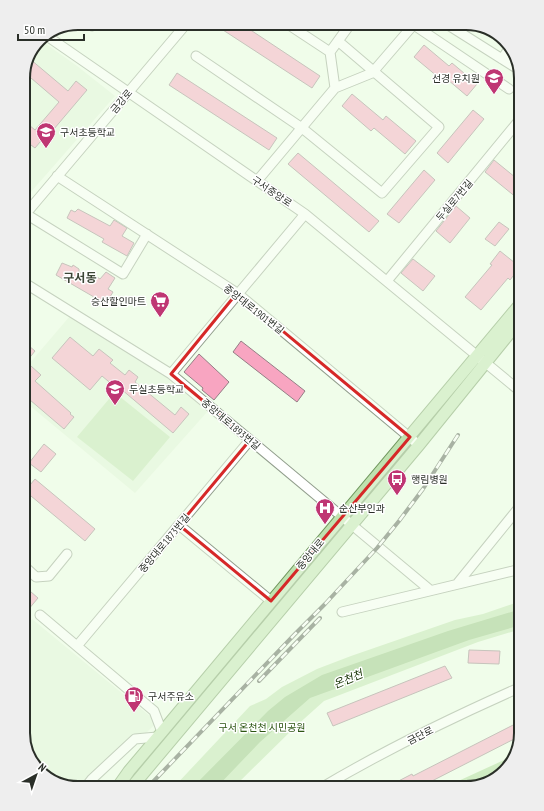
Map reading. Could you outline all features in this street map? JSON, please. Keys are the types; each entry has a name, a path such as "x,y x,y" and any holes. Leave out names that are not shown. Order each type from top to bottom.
{"main road":[{"name":"중앙대로","path":"137,781 419,445 514,313"},
{"name":"중앙대로","path":"122,781 159,734 410,437 514,326"}],"street":[{"name":"금강로","path":"30,208 181,30"},
{"path":"297,30 330,52"},
{"path":"335,88 330,52 347,30"},
{"path":"257,181 335,88 372,73 409,30"},
{"path":"423,30 509,89"},
{"path":"457,31 512,65"},
{"name":"구서중앙로","path":"51,39 304,214 514,386"},
{"path":"196,56 302,128 382,193 439,127 338,41"},
{"path":"502,58 506,52"},
{"name":"두실로7번길","path":"387,281 514,127"},
{"name":"중앙대로1901번길","path":"57,176 237,293 419,445"},
{"path":"171,374 304,214"},
{"path":"30,219 123,274 147,234"},
{"name":"중앙대로1893번길","path":"30,286 171,374 430,590"},
{"name":"중앙대로1873번길","path":"77,646 250,440"},
{"path":"457,584 514,514"},
{"path":"180,525 271,601"},
{"path":"30,571 36,577 49,576 67,554"},
{"path":"342,612 514,571"},
{"path":"40,614 154,711 159,734 134,739 90,781"},
{"name":"금단로","path":"333,781 483,703 514,690"}],"highlighted area":[{"path":"237,293 410,437 271,601 179,525 250,440 171,374"}],"shaded area":[{"name":"구서초등학교","path":"45,43 115,96 30,193 30,75 35,57"},
{"name":"두실초등학교","path":"70,316 170,378 207,412 135,493 30,406 30,363"},
{"path":"32,619 157,722 99,781 75,781 56,775 56,755 35,755 30,739 30,621"},
{"path":"506,759 500,767 490,775 472,781 458,781"}],"green space":[{"path":"119,396 170,437 133,481 77,437 109,399"},
{"name":"구서 온천천 시민공원","path":"514,603 514,631 478,642 324,701 240,781 180,781 250,706 266,699 282,687 317,669 351,656 455,620 483,614"}],"water":[{"name":"온천천","path":"514,611 514,627 469,640 310,698 260,742 223,781 199,781 268,711 285,697 322,675 448,631"}],"building":[{"path":"223,30 251,30 320,76 312,88"},
{"path":"424,45 449,66 452,63 477,84 467,96 441,74 438,77 414,57"},
{"path":"33,62 68,91 76,81 87,90 48,136 46,135 35,148 30,144 30,126 35,130 59,102 30,77"},
{"path":"177,73 277,138 269,150 169,85"},
{"path":"352,94 383,120 386,116 416,141 405,154 374,128 371,131 342,106"},
{"path":"473,110 484,119 448,163 437,153"},
{"path":"298,153 379,221 369,232 288,164"},
{"path":"494,160 514,176 514,196 485,172"},
{"path":"424,170 435,180 399,223 387,214"},
{"path":"456,206 470,218 450,243 436,231"},
{"path":"78,209 110,226 114,220 127,228 122,236 134,243 127,256 102,242 104,239 67,218 71,210 75,212"},
{"path":"499,222 509,229 495,246 485,239"},
{"path":"500,251 514,262 514,275 510,280 508,278 481,310 465,297 492,265 490,264"},
{"path":"413,259 435,276 423,291 401,273"},
{"path":"62,263 72,267 73,265 79,269 79,272 95,281 97,277 100,279 106,272 115,278 108,289 113,292 106,304 56,275"},
{"path":"70,337 93,356 99,349 113,360 110,363 125,375 129,370 138,377 135,382 175,415 181,407 189,414 173,433 121,389 120,391 102,376 90,390 52,358"},
{"path":"241,341 305,391 297,402 233,352"},
{"path":"30,347 35,351 30,357"},
{"path":"199,354 229,382 214,400 202,390 203,388 184,372"},
{"path":"31,366 41,375 35,381 74,417 64,429 30,400"},
{"path":"44,444 56,454 41,472 30,464"},
{"path":"35,479 95,529 85,541 30,495 30,485"},
{"path":"30,591 38,598 30,608"},
{"path":"469,650 500,651 499,664 468,663"},
{"path":"445,666 452,678 333,726 327,713"},
{"path":"514,725 514,739 432,781 398,781 412,774 413,776"}],"railway":[{"path":"154,781 325,604 377,548 423,489 458,435"},
{"path":"259,681 320,618"}],"place":[{"name":"선경 유치원","path":"494,95"},
{"name":"구서초등학교","path":"46,149"},
{"name":"승산할인마트","path":"160,318"},
{"name":"두실초등학교","path":"115,406"},
{"name":"행림병원","path":"397,496"},
{"name":"순산부인과","path":"325,525"},
{"name":"구서주유소","path":"134,713"}],"district":[{"name":"구서동","path":"80,278"}]}
